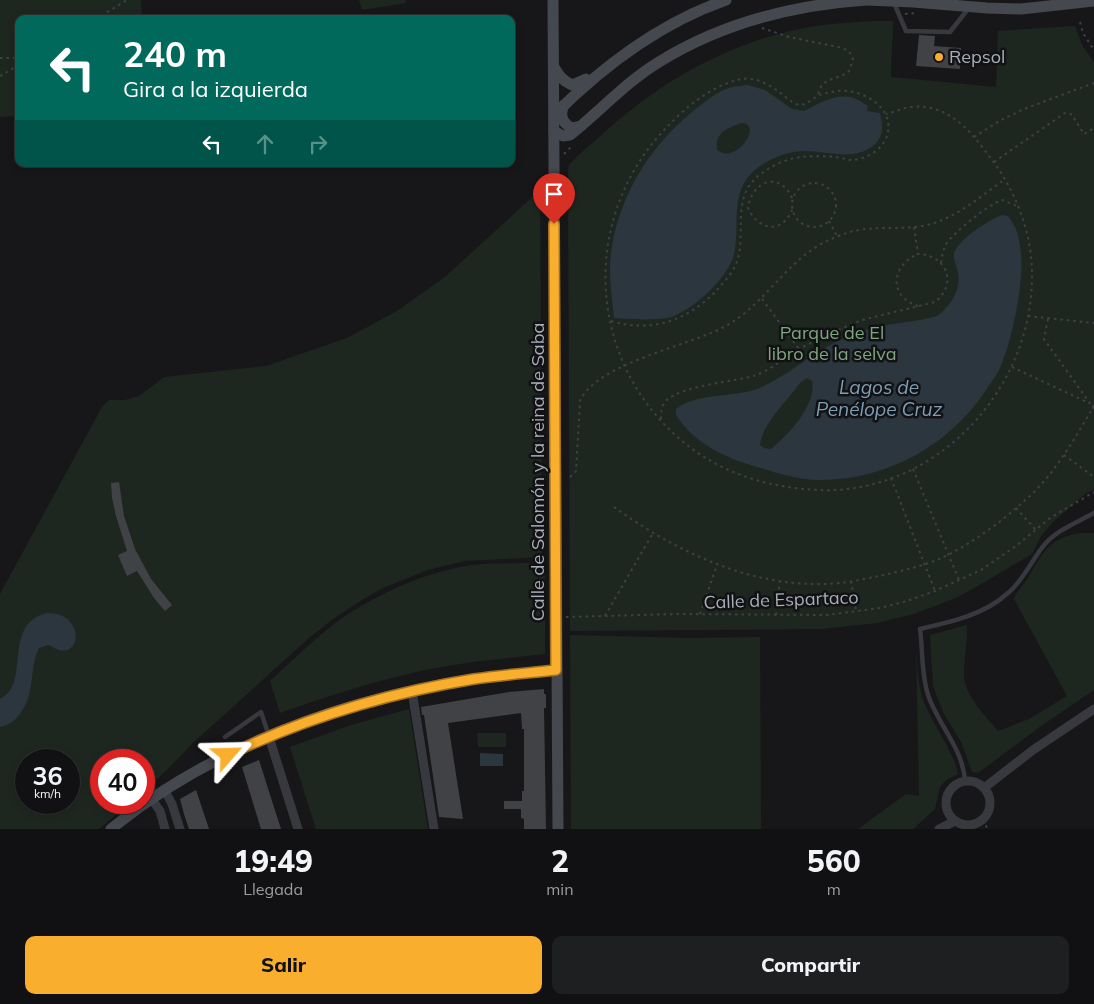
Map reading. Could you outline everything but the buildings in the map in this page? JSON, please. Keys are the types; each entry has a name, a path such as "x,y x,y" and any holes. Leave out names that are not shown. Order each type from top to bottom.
{"street":[{"name":"Calle de Salomón y la reina de Saba","path":"553,0 554,131 558,159 556,617 558,829"},
{"path":"554,114 597,74 644,40 676,22 726,0"},
{"path":"554,131 566,136 570,135 610,99 658,62 711,35 739,24 787,10 832,2 867,0 1022,9 1094,1"},
{"path":"554,66 561,78 572,85 597,74"},
{"path":"564,105 562,110 563,121 572,128 581,126"},
{"path":"558,159 581,126"},
{"path":"155,795 209,764 269,737 317,718 368,702 474,679 556,670"},
{"path":"412,691 434,829"},
{"path":"984,788 1033,750 1094,709"},
{"path":"269,737 298,829"},
{"path":"938,829 955,822 972,825 982,820 989,808 988,794 976,782 965,780 953,786 946,798 947,811 955,822"},
{"path":"164,789 173,807 180,829"},
{"path":"155,804 161,814 166,829"},
{"path":"161,814 173,807"},
{"path":"111,829 130,814"}],"lane":[{"path":"893,1 906,32 950,32 970,7"},
{"path":"965,780 965,770 959,754 929,696 923,676 923,649 920,629 972,615 1008,594 1018,584 1046,542 1094,513"},
{"path":"225,737 261,712 269,737"}],"path":[{"path":"103,15 127,0"},
{"path":"899,14 925,13"},
{"path":"1080,22 1083,33 1094,50"},
{"path":"768,25 759,27 789,37 843,48 850,53 853,59 850,71 824,82 818,96"},
{"path":"0,58 15,58"},
{"path":"0,76 15,67"},
{"path":"611,321 629,325 662,324 683,317 703,303 727,278 736,265 741,242 744,195 754,179 770,167 792,158 822,156 853,160 879,149 886,138 888,125 886,114 867,96 844,91 818,96 811,102 803,105 796,104 768,85 748,78 737,80 714,90 675,118 649,146 626,185 614,217 604,266 607,304 611,321 624,365 661,420 688,445 712,462 743,476 773,485 796,488 824,490 851,488 891,478 913,469 942,452 969,429 994,398 1012,367 1028,316 1032,278 1028,234 1005,179 994,162 974,137 949,114 933,108 911,107 886,114"},
{"path":"974,137 1001,120 1024,109 1094,83"},
{"path":"994,162 1065,113 1072,115 1084,134 1094,128"},
{"path":"558,159 576,142"},
{"path":"754,179 760,185"},
{"path":"570,477 576,471 579,409 583,393 590,386 624,365 722,328 746,313 762,299 796,261 814,247 855,230 873,227 914,227 944,219 1005,179"},
{"path":"742,206 748,208 756,221 770,227 784,222 792,210 792,200 788,190 783,185 769,182 760,185 751,194 748,208"},
{"path":"792,200 798,189 805,184 819,183 826,186 835,197 836,211 829,221 821,226 806,226 800,222 792,210"},
{"path":"941,263 943,250 947,243 966,224 983,211 1002,200 1018,207"},
{"path":"829,221 837,236"},
{"path":"914,227 918,254"},
{"path":"661,420 662,407 665,402 678,393 757,375 799,349 862,320 930,304 943,295 948,282 945,269 941,263 930,256 918,254 910,257 902,264 899,269 897,287 904,298 918,306"},
{"path":"762,299 799,349"},
{"path":"1028,316 1094,323"},
{"path":"1048,319 1044,339 1090,404"},
{"path":"614,507 653,533 690,554 717,565 780,581 813,584 851,581 904,571 924,564 948,554 989,529 1016,508 1037,488 1064,455 1094,407 1012,367"},
{"path":"1064,455 1094,477"},
{"path":"913,469 959,581"},
{"path":"891,478 935,591"},
{"name":"Calle de Espartaco","path":"556,617 827,614 856,612 907,601 959,581 981,570 1067,507 1094,492"},
{"path":"1016,508 1036,530"},
{"path":"605,616 653,533"},
{"path":"700,614 717,565"},
{"path":"776,614 780,581"},
{"path":"851,581 856,612"},
{"path":"982,820 988,829"}],"green space":[{"path":"0,0 141,0 142,15 15,15 15,116 0,117"},
{"path":"359,0 405,0 406,3 362,10"},
{"name":"Parque de El libro de la selva","path":"893,21 891,77 996,87 998,31 1075,26 1083,47 1094,62 1094,489 1085,494 1053,522 1041,536 1032,554 956,598 914,614 877,623 822,629 570,631 569,165 631,109 681,75 708,61 764,38 793,30 823,25"},
{"path":"540,190 542,557 465,561 428,570 383,588 362,600 310,637 194,742 155,781 155,749 90,749 90,814 117,814 99,829 0,829 0,594 102,407 109,400 125,400 139,396 164,377 266,366 347,338 397,311 446,276"},
{"path":"1083,533 1094,533 1094,690 1041,726 978,773 972,772 961,742 943,712 933,686 930,635 967,625 964,666 967,689 976,704 998,731 1029,719 1067,696 1014,599 1049,547 1057,540"},
{"path":"545,563 545,654 425,670 360,687 280,713 270,681 316,639 345,616 374,599 422,577 472,565"},
{"path":"570,635 689,638 760,637 761,829 571,829"},
{"path":"916,639 918,677 923,700 952,756 958,774 946,780 940,787 935,809 913,829 858,829 906,794 919,796"},
{"path":"409,709 428,829 316,829 290,747 351,725"},
{"path":"477,733 506,733 506,747 478,747"}],"water":[{"path":"748,85 765,90 792,109 804,111 832,98 844,96 855,98 868,106 867,111 880,113 882,126 880,137 875,144 857,153 794,152 779,156 760,166 747,178 739,198 736,242 731,263 709,292 680,313 671,317 651,319 614,318 610,277 611,253 621,211 640,172 665,138 697,108 712,96 725,89","holes":["742,123 747,124 750,129 747,140 743,145 728,153 722,153 717,150 718,139 723,132"]},
{"name":"Lagos de Penélope Cruz","path":"1002,215 1008,216 1016,229 1021,260 1021,282 1018,302 1004,356 996,375 971,410 935,443 915,456 869,474 812,480 780,474 722,454 692,434 676,415 676,409 693,401 713,396 745,392 765,386 834,343 856,333 886,325 937,316 951,302 958,285 958,270 954,256 956,249 974,231","holes":["807,378 812,381 810,400 793,428 771,449 760,445 765,429 776,412 800,383"]},
{"path":"47,613 59,615 67,619 76,633 75,641 72,647 67,650 59,650 48,645 39,648 25,706 13,721 0,727 0,699 9,691 14,681 20,641 25,629 33,619"},
{"path":"480,753 503,754 503,766 480,766"}],"place":[{"name":"Repsol","path":"939,57"}],"route":[{"path":"228,755 317,718 368,702 430,687 474,679 556,670 554,224"}]}
